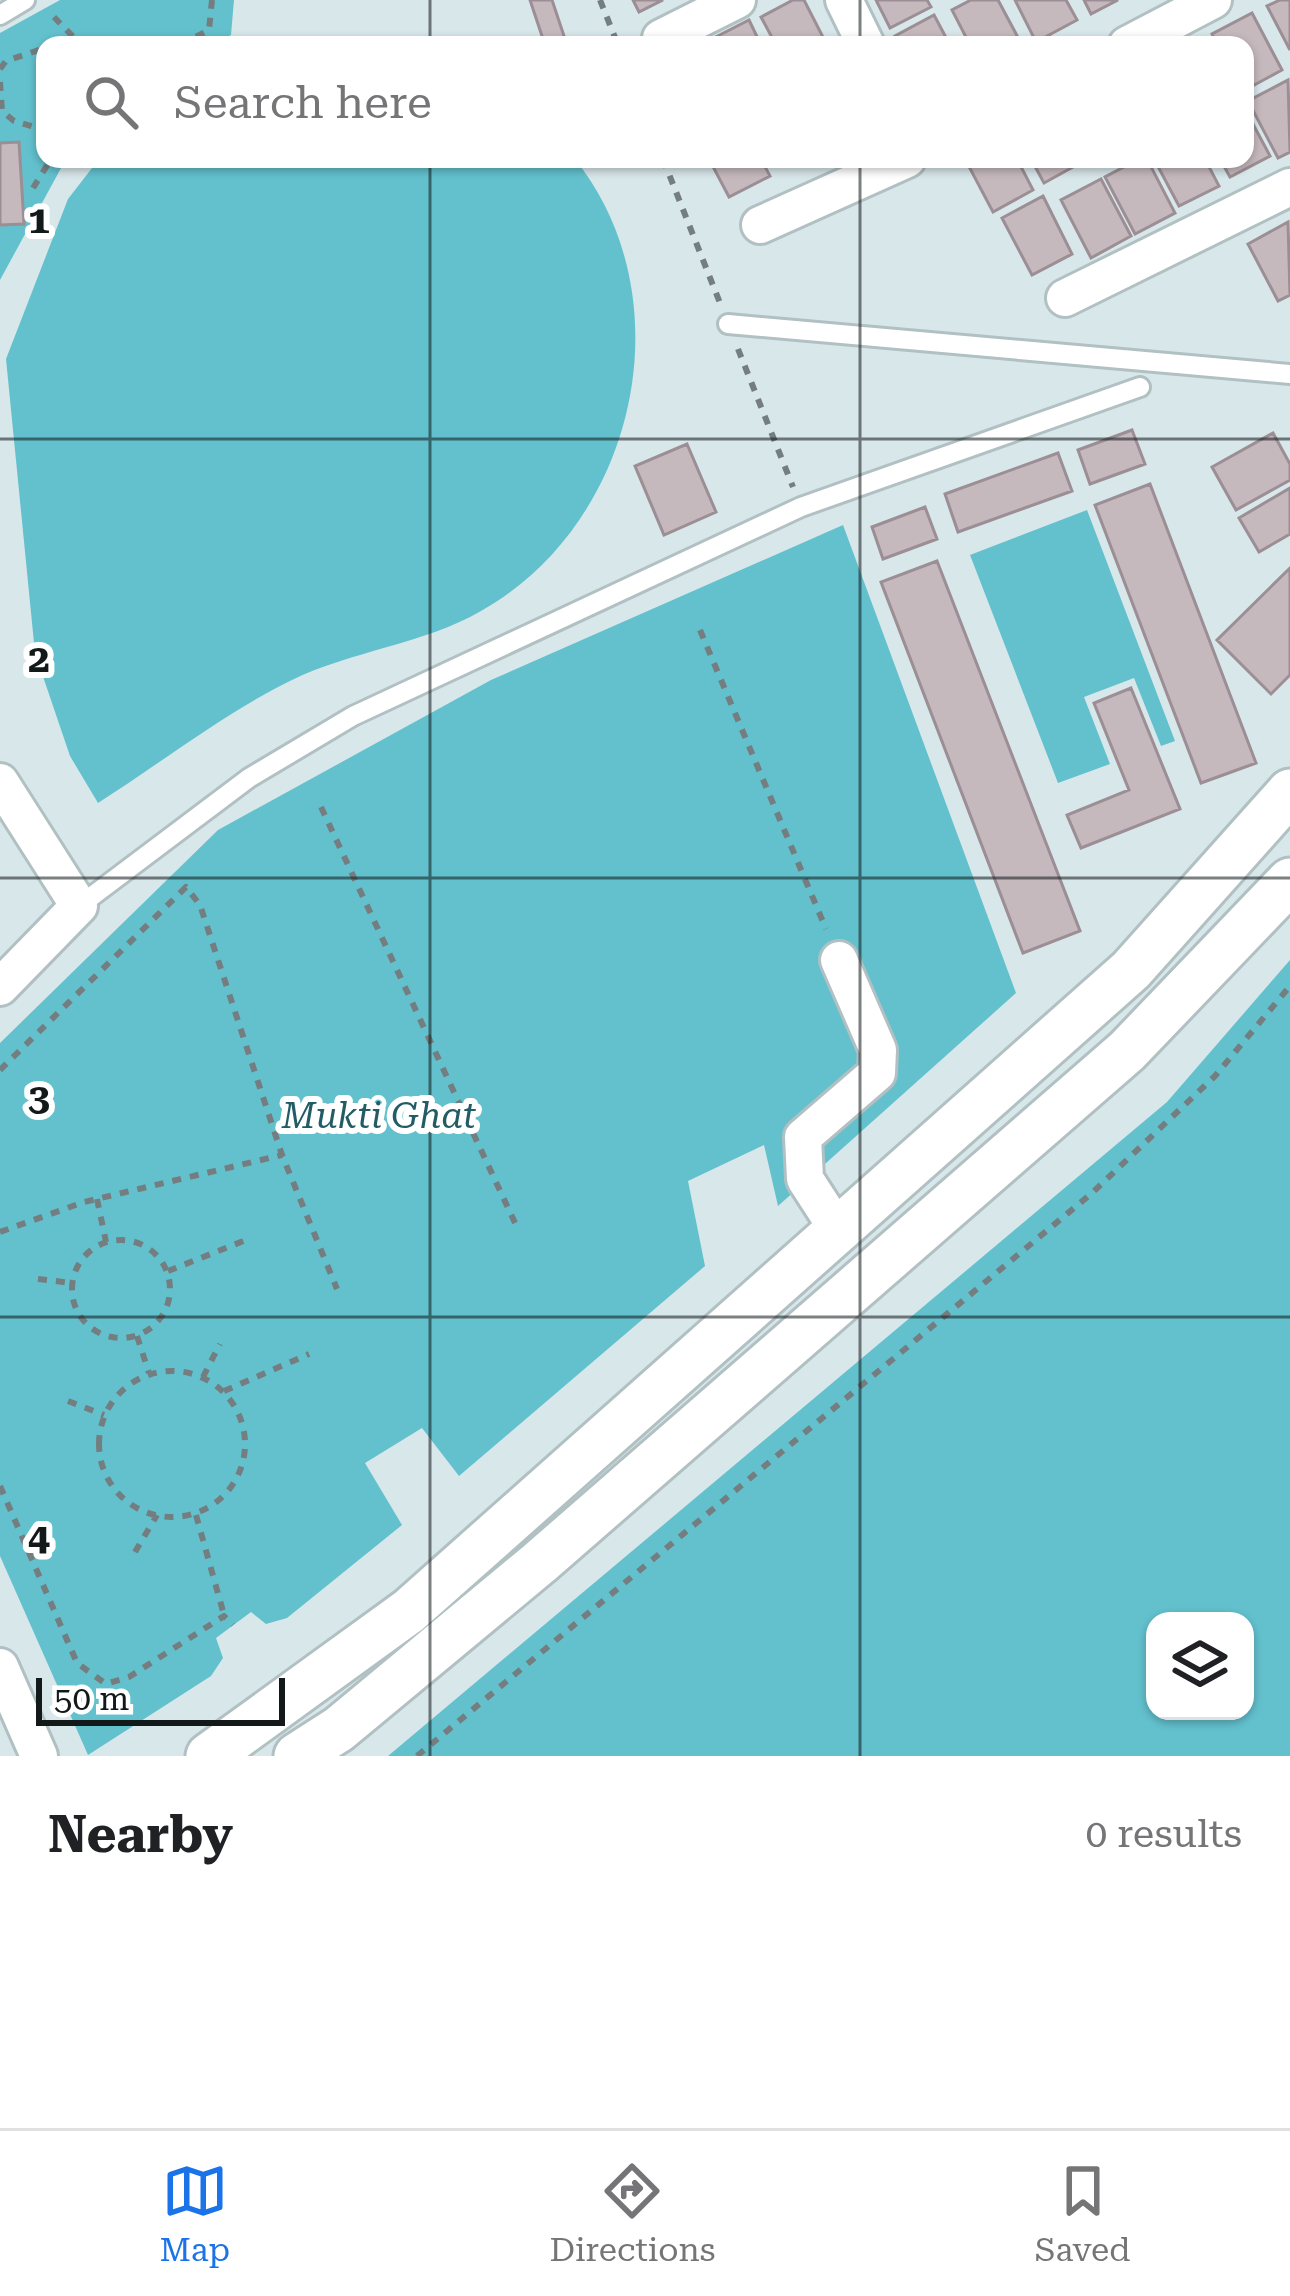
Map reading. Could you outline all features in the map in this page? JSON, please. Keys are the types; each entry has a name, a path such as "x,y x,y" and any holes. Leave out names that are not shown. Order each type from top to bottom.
{"street":[{"path":"665,36 737,0"},
{"path":"844,0 862,36"},
{"path":"1144,36 1213,0"},
{"path":"760,224 887,168"},
{"path":"1065,298 1290,187"},
{"path":"0,782 80,906 0,987"},
{"path":"209,1756 409,1612 836,1227 1131,970 1290,792"},
{"path":"297,1756 339,1729 539,1563 1127,1051 1290,881"},
{"path":"836,1227 805,1179 803,1137 877,1073 878,1050 839,960"},
{"path":"0,1667 39,1756"}],"lane":[{"path":"0,15 25,0"},
{"path":"728,324 1290,374"},
{"path":"80,906 249,778 353,716 801,507 1140,387"}],"path":[{"path":"197,36 209,30 212,0"},
{"path":"600,0 614,36"},
{"path":"54,17 72,36"},
{"path":"0,69 6,61 36,51"},
{"path":"0,82 2,111 14,121 36,127"},
{"path":"33,188 45,168"},
{"path":"700,630 839,960"},
{"path":"321,807 516,1225"},
{"path":"0,1070 186,887 200,905 282,1154 337,1288"},
{"path":"417,1756 1092,1193 1215,1076 1290,986"},
{"path":"0,1232 97,1198 282,1154"},
{"path":"97,1198 106,1242"},
{"path":"131,1240 147,1246 168,1270 171,1286 163,1317 137,1336 104,1336 79,1314 72,1282 86,1254 106,1242 131,1240"},
{"path":"168,1270 246,1240"},
{"path":"38,1279 72,1282"},
{"path":"137,1336 149,1375"},
{"path":"203,1377 220,1344"},
{"path":"224,1391 309,1354"},
{"path":"181,1370 203,1377 224,1391 246,1436 244,1461 218,1503 196,1515 157,1515 126,1502 110,1484 99,1438 104,1415 117,1395 149,1375 181,1370"},
{"path":"68,1401 104,1415"},
{"path":"0,1486 77,1663 106,1684 130,1677 224,1616"},
{"path":"135,1552 157,1515"},
{"path":"196,1515 224,1616 233,1625"}],"green space":[{"path":"60,0 234,0 229,36 36,36 36,168 61,168 0,280 0,33"},
{"path":"92,168 580,168 609,215 629,277 635,341 628,405 608,467 577,524 534,572 459,622 315,670 267,693 98,803 70,756 35,653 6,359 68,199"},
{"path":"1087,510 1175,741 1161,746 1134,678 1084,697 1110,764 1058,783 970,555"},
{"name":"Mukti Ghat","path":"843,525 1016,993 778,1206 764,1145 688,1181 705,1266 459,1476 422,1428 365,1463 402,1525 287,1618 266,1624 251,1612 216,1638 223,1658 211,1676 88,1755 0,1556 0,1043 218,830 491,680"},
{"path":"1290,960 1290,1756 388,1756 1167,1102"}],"building":[{"path":"530,0 552,0 564,36 542,36"},
{"path":"633,0 663,0 639,12"},
{"path":"793,0 804,0 822,36 771,36 761,17"},
{"path":"876,0 927,0 931,7 890,28"},
{"path":"971,0 998,0 1017,36 965,36 952,10"},
{"path":"1015,0 1066,0 1077,20 1047,36 1033,36"},
{"path":"1084,0 1118,0 1091,14"},
{"path":"1290,0 1290,50 1267,6"},
{"path":"1252,13 1282,70 1254,85 1254,36 1212,34"},
{"path":"934,15 945,36 895,36"},
{"path":"749,20 757,36 718,36"},
{"path":"1288,80 1290,152 1278,158 1254,112 1254,98"},
{"path":"1254,126 1270,156 1254,164"},
{"path":"19,142 24,224 0,225 0,143"},
{"path":"714,168 766,168 770,176 729,197"},
{"path":"970,168 1022,168 1033,190 993,212"},
{"path":"1036,168 1071,168 1044,183"},
{"path":"1122,168 1152,168 1175,213 1135,234 1105,177"},
{"path":"1159,168 1210,168 1219,186 1179,206"},
{"path":"1225,168 1247,168 1230,177"},
{"path":"1101,179 1131,236 1091,258 1061,200"},
{"path":"1043,196 1072,254 1032,275 1002,218"},
{"path":"1288,222 1290,295 1278,301 1248,244"},
{"path":"1132,430 1145,464 1090,484 1078,450"},
{"path":"1273,433 1290,464 1290,480 1236,510 1212,467"},
{"path":"687,444 716,512 664,535 635,466"},
{"path":"1058,453 1072,491 958,532 945,494"},
{"path":"1150,484 1256,763 1201,783 1095,505"},
{"path":"1290,488 1290,534 1259,552 1239,518"},
{"path":"925,507 937,539 883,559 872,527"},
{"path":"937,561 1080,931 1023,953 881,582"},
{"path":"1290,568 1290,675 1271,694 1217,640"},
{"path":"1131,688 1180,809 1081,848 1067,815 1129,790 1094,703"}]}
